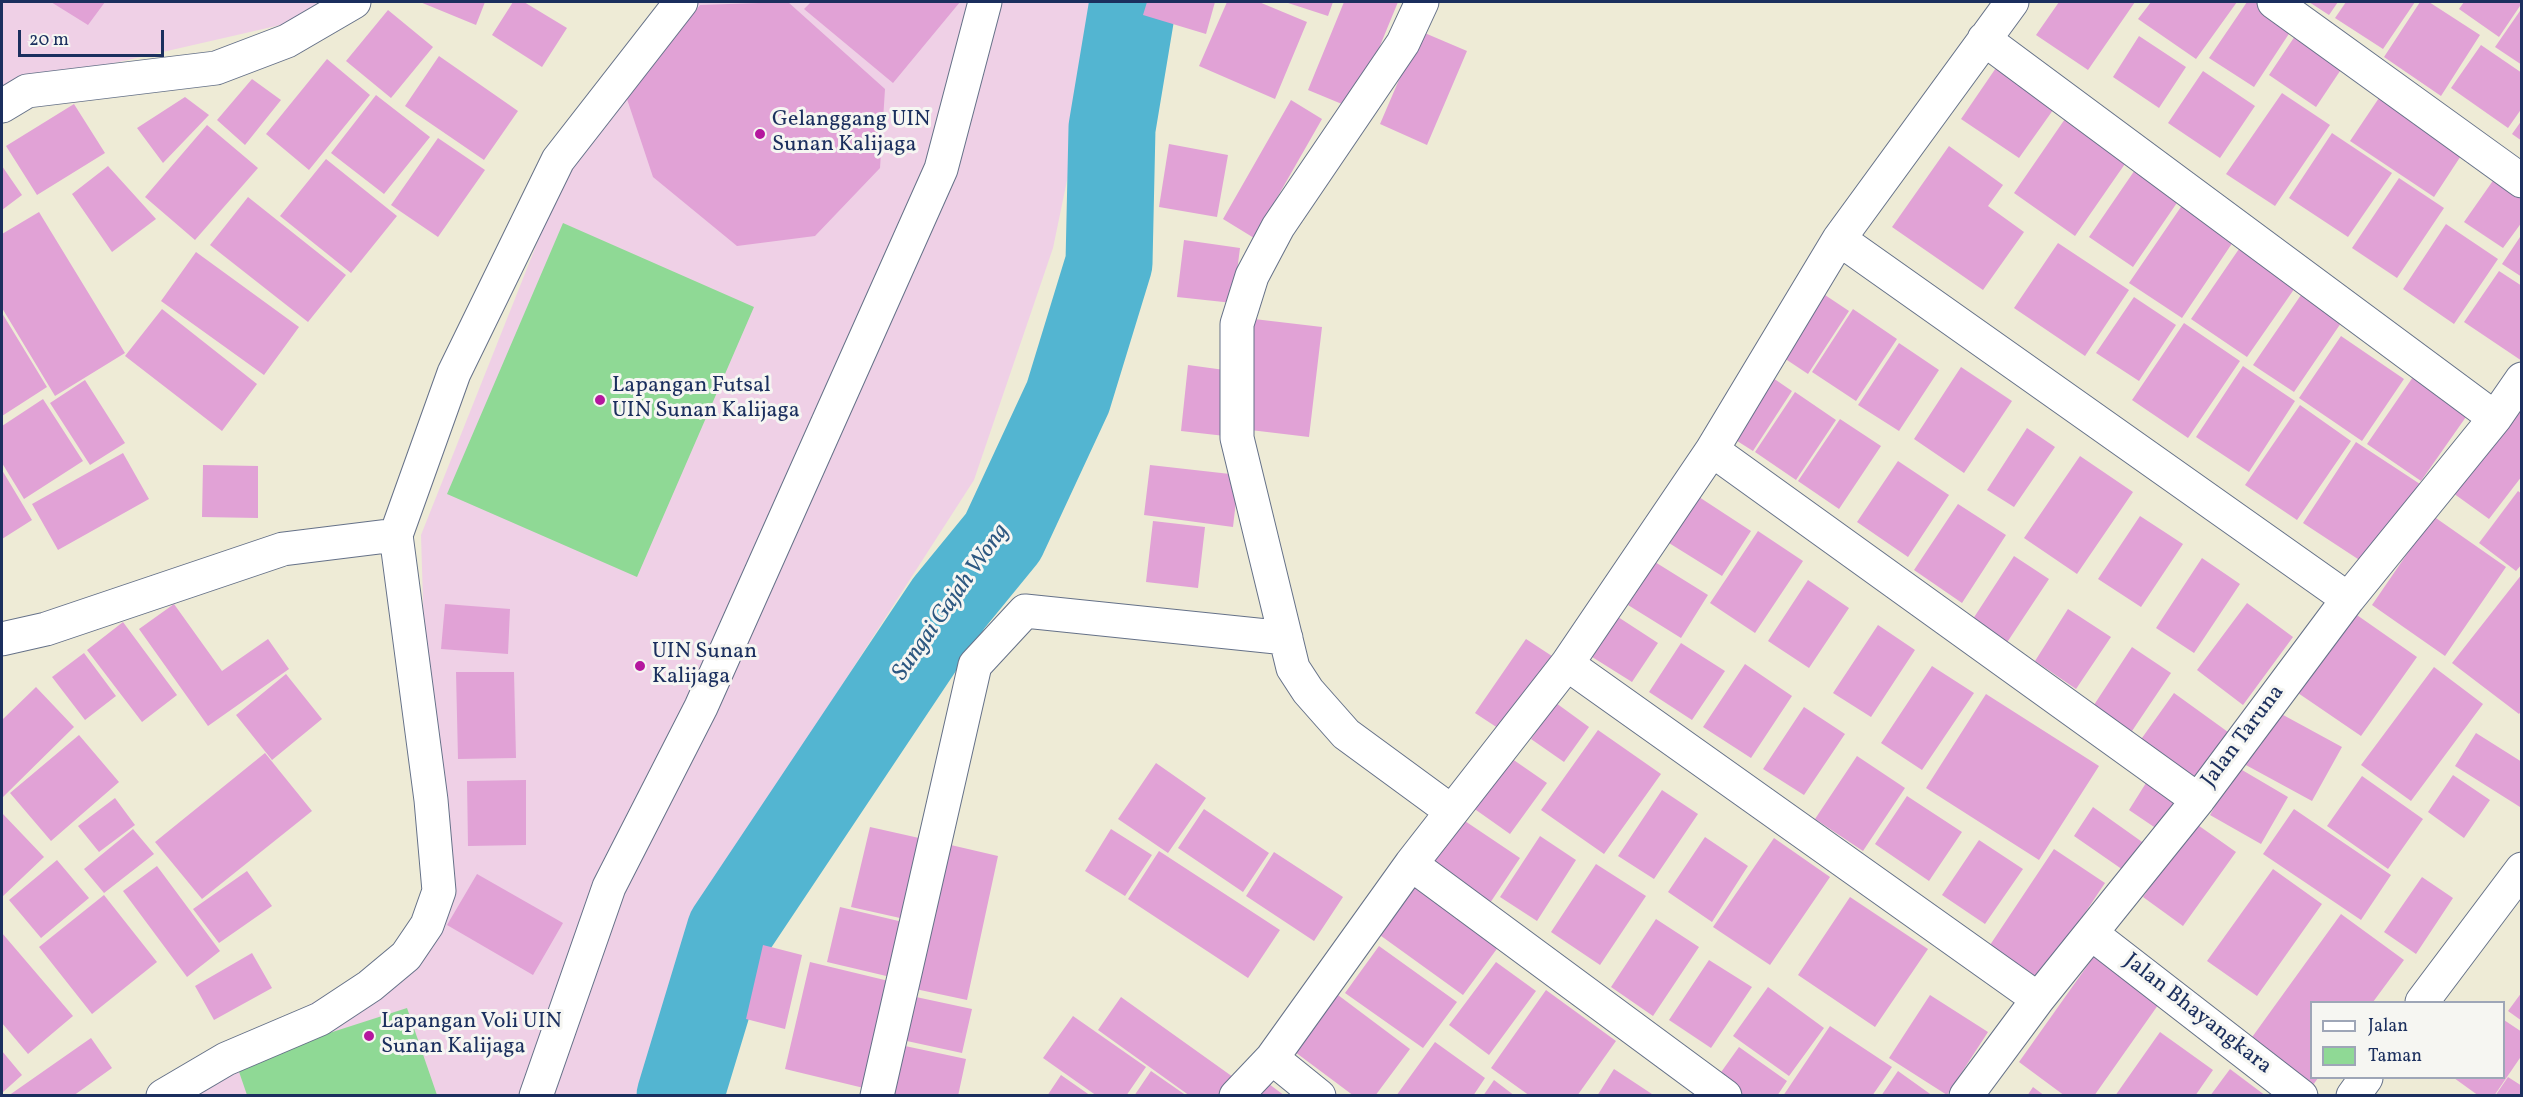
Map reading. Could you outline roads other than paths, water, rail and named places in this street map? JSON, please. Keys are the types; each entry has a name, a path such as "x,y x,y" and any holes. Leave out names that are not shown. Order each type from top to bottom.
{"street":[{"path":"2,106 27,90 216,68 287,41 354,2"},
{"path":"164,1095 226,1059 320,1019 370,986 406,956 427,925 439,891 431,800 396,535 454,373 558,160 681,2"},
{"path":"536,1095 609,887 700,707 941,169 985,2"},
{"path":"1422,2 1403,43 1278,227 1252,276 1237,324 1237,438 1293,668 1326,714 1346,734 1451,812"},
{"path":"1236,1095 1272,1058 1411,864 1567,664 1712,450 1839,239 2012,2"},
{"path":"2274,2 2522,181"},
{"path":"1984,39 2495,418"},
{"path":"1839,239 2348,599"},
{"name":"Jalan Taruna","path":"1966,1095 2038,999 2198,800 2348,599 2495,418 2522,379"},
{"path":"1712,450 2198,800"},
{"path":"2,639 46,629 283,549 396,535"},
{"path":"878,1095 975,665 1025,611 1286,638"},
{"path":"1567,664 2038,999"},
{"path":"1411,864 1725,1095"},
{"path":"2423,1001 2522,869"},
{"name":"Jalan Bhayangkara","path":"2092,934 2301,1095"},
{"path":"1272,1058 1319,1095"},
{"path":"2353,1095 2365,1079"}],"waterway":[{"name":"Sungai Gajah Wong","path":"680,1096 730,931 949,603 1003,537 1068,397 1109,263 1112,128 1133,2"}],"place":[{"name":"Gelanggang UIN Sunan Kalijaga","path":"760,134"},
{"name":"Lapangan Futsal UIN Sunan Kalijaga","path":"600,400"},
{"name":"UIN Sunan Kalijaga","path":"640,666"},
{"name":"Lapangan Voli UIN Sunan Kalijaga","path":"369,1036"}]}
